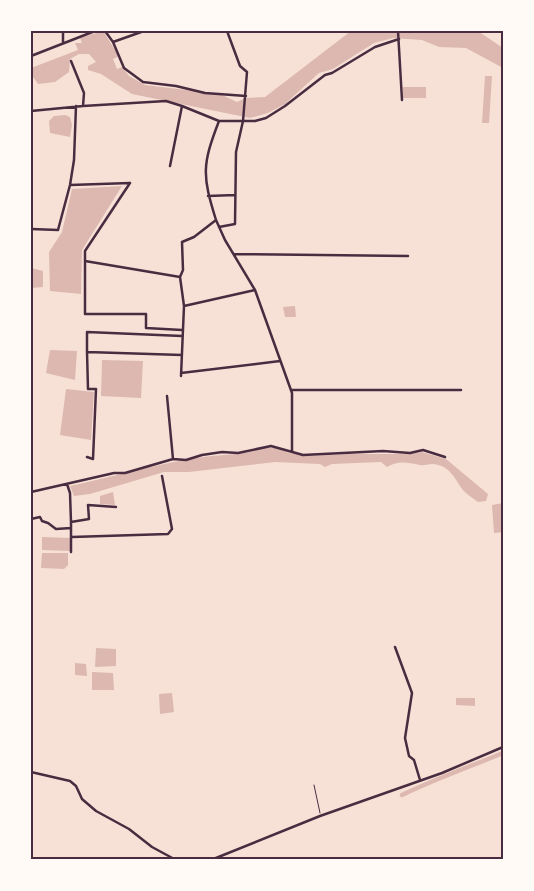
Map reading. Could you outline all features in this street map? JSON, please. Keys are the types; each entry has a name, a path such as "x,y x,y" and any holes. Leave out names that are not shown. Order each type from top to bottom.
{"street":[{"path":"63,31 63,42"},
{"path":"31,56 94,31"},
{"path":"105,31 114,42 124,68 143,82 176,86 205,93 246,97"},
{"path":"114,42 144,31"},
{"path":"219,227 235,224 236,152 246,97 247,72 240,66 227,31"},
{"path":"398,31 402,100"},
{"path":"31,111 76,106 166,101 220,121 266,118 325,75 332,73 375,47 399,39"},
{"path":"71,61 84,93 84,106"},
{"path":"31,229 58,230 70,185 75,148 76,106"},
{"path":"170,166 182,106"},
{"path":"220,121 205,166 204,178 216,220 255,290 291,390 294,414 292,451"},
{"path":"70,185 130,183 85,251 85,314 146,314 146,328 182,330"},
{"path":"208,196 235,195"},
{"path":"216,220 194,237 182,242 183,270 180,276 184,306 181,375 280,361"},
{"path":"234,254 408,256"},
{"path":"85,261 180,276"},
{"path":"184,306 255,290"},
{"path":"87,458 93,459 96,389 88,389 87,332 182,336"},
{"path":"87,352 182,354"},
{"path":"291,390 461,390"},
{"path":"167,396 173,459"},
{"path":"31,492 100,478 114,473 125,473 173,459 186,460 222,452 238,453 271,446 309,455 383,451 410,453 423,450 445,457"},
{"path":"72,537 168,534 172,529 162,476"},
{"path":"67,484 70,493 72,537 70,552"},
{"path":"71,522 89,519 88,505 116,507"},
{"path":"31,520 40,516 42,521 56,529 71,528"},
{"path":"395,647 403,664 412,693 406,738 409,756 414,760 420,780"},
{"path":"211,860 242,845 420,780 503,747"},
{"path":"31,772 70,781 76,786 82,799 96,811 129,828 152,848 176,860"}],"path":[{"path":"314,785 320,816"}],"shaded area":[{"path":"103,31 119,56 113,59 117,69 122,67 129,76 145,85 220,94 237,102 246,98 265,97 351,31 478,31 503,48 503,68 466,48 439,47 422,40 393,38 374,43 333,69 319,73 285,104 268,113 250,118 132,94 101,74 88,70 88,66 96,62 89,54 79,54 70,59 69,72 55,82 38,84 31,74 31,68 78,50 75,43 82,43 80,38"},
{"path":"485,76 492,76 489,123 482,123"},
{"path":"403,87 426,87 426,98 403,98"},
{"path":"65,115 70,117 72,125 70,137 50,133 49,121 54,116"},
{"path":"122,186 82,250 81,294 50,291 49,252 62,232 72,189"},
{"path":"31,268 43,271 43,287 31,288"},
{"path":"295,306 296,317 285,317 283,307"},
{"path":"50,350 77,351 75,380 46,373"},
{"path":"102,360 143,361 141,398 101,396"},
{"path":"66,389 94,392 91,440 60,435"},
{"path":"264,448 276,448 289,453 307,456 409,454 422,452 446,459 488,494 486,501 478,502 464,492 447,470 438,465 400,463 387,467 381,462 332,464 325,467 320,464 275,462 189,472 164,472 90,494 74,496 70,486 180,461"},
{"path":"113,492 115,505 100,504 100,496"},
{"path":"503,503 503,532 494,533 492,505"},
{"path":"42,537 71,538 70,551 42,550"},
{"path":"42,553 68,553 68,565 64,569 41,568"},
{"path":"96,648 116,649 116,666 95,667"},
{"path":"75,663 86,664 87,676 75,675"},
{"path":"92,672 113,673 114,690 92,690"},
{"path":"172,693 174,712 160,714 159,694"},
{"path":"456,698 475,698 475,706 456,705"}],"waterway":[{"path":"402,795 503,753"}]}
